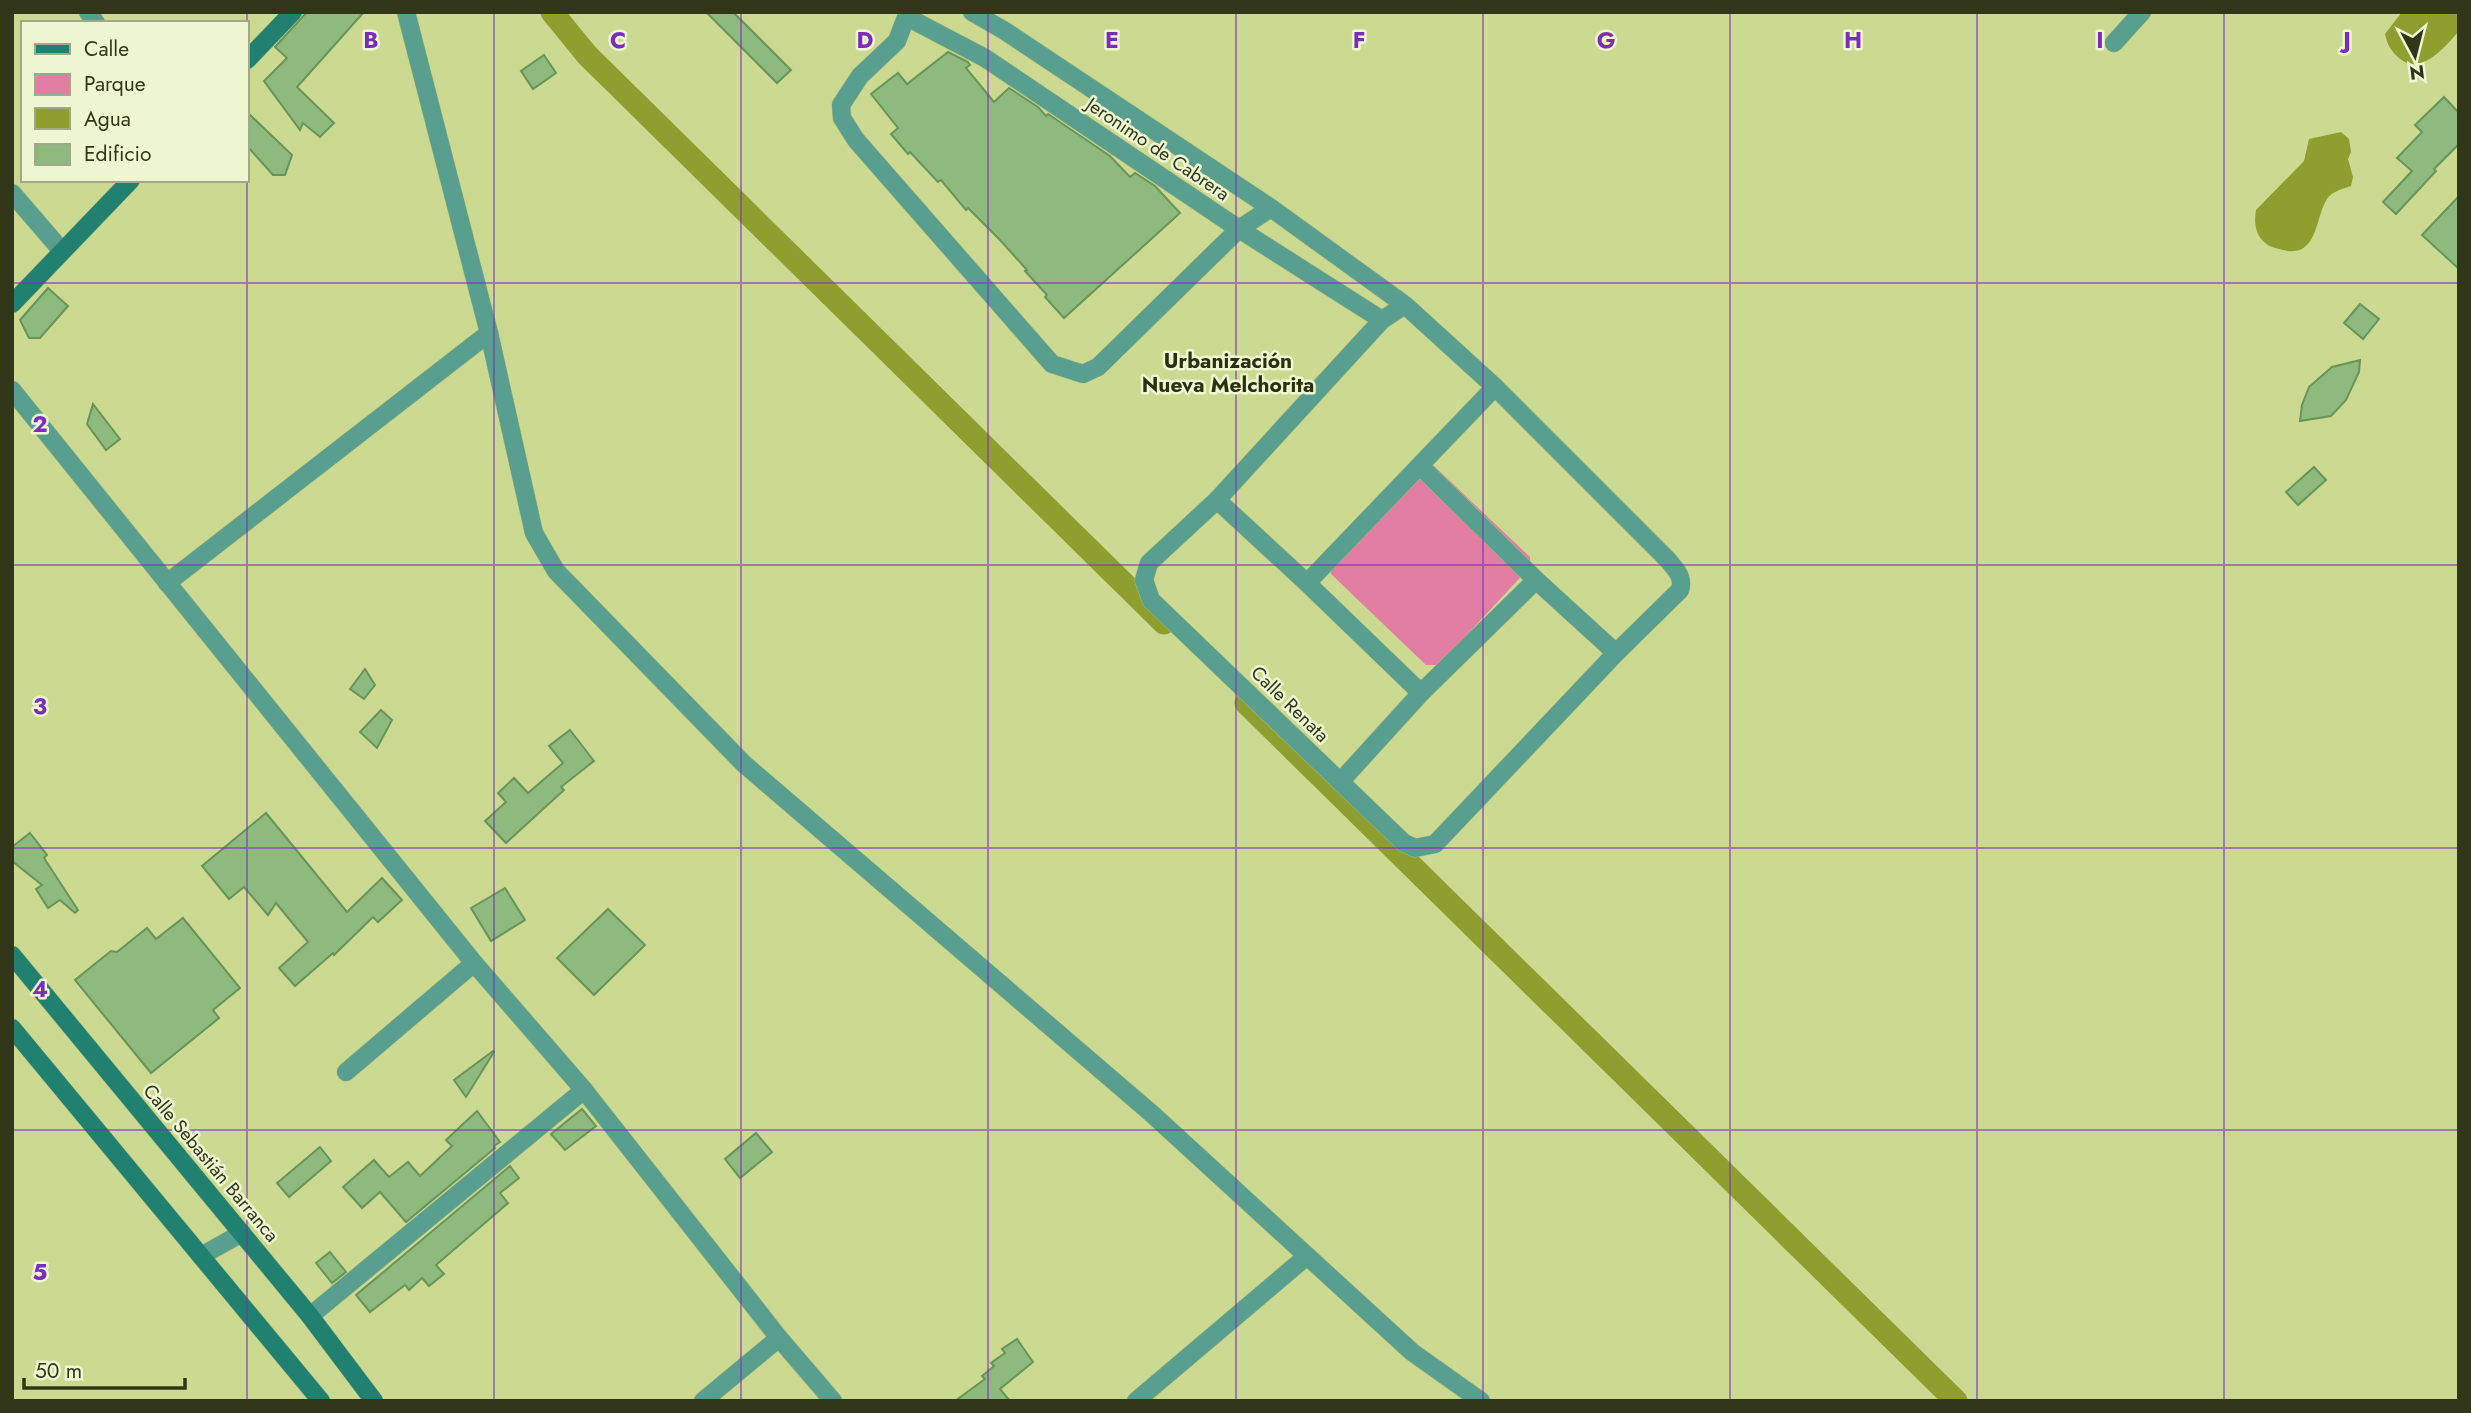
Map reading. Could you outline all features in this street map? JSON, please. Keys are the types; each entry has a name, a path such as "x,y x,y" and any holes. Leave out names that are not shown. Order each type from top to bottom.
{"street":[{"path":"248,59 293,12"},
{"path":"406,12 489,333 534,533 556,571 744,764 1151,1113 1412,1352 1481,1401"},
{"path":"972,12 1005,31 1271,208 1405,304 1495,387 1668,560 1681,576 1680,590 1616,653 1536,580 1420,466"},
{"path":"2114,43 2142,12"},
{"path":"907,14 897,41 860,76 841,105 842,118 856,140 1052,364 1083,374 1098,367 1239,229 1271,208"},
{"name":"Jeronimo de Cabrera","path":"907,14 985,58 1239,229 1382,320"},
{"path":"12,304 129,182"},
{"path":"12,192 62,251"},
{"path":"1405,304 1382,320 1217,500 1421,693"},
{"path":"167,583 489,333"},
{"path":"1307,583 1495,387"},
{"path":"12,390 474,963 584,1090 779,1338 833,1401"},
{"name":"Calle Renata","path":"1217,500 1149,563 1144,580 1151,600 1340,782 1405,843 1415,848 1435,844 1616,653"},
{"path":"1340,782 1421,693 1536,580"},
{"name":"Calle Sebastián Barranca","path":"12,955 310,1315 374,1401"},
{"path":"346,1072 474,963"},
{"path":"12,1028 321,1401"},
{"path":"310,1315 584,1090"},
{"path":"201,1256 242,1233"},
{"path":"1136,1401 1307,1256"},
{"path":"703,1401 779,1338"}],"green space":[{"path":"1426,465 1433,465 1530,557 1530,567 1439,665 1426,665 1331,574 1329,565"}],"water":[{"path":"2402,12 2459,12 2459,31 2432,58 2415,64 2407,63 2392,50 2385,34"},
{"path":"2341,132 2349,139 2351,152 2348,159 2353,177 2351,186 2329,196 2314,235 2303,248 2294,251 2268,245 2257,231 2256,210 2304,161 2309,139"}],"building":[{"path":"307,12 364,12 297,87 334,123 320,137 303,123 300,130 264,81 287,58 275,47"},
{"path":"706,12 733,12 791,70 777,83"},
{"path":"948,52 968,62 970,65 966,68 994,102 1009,88 1038,107 1046,116 1048,114 1110,156 1130,177 1135,173 1155,186 1180,213 1064,318 1000,240 968,208 966,210 941,180 938,182 910,152 908,154 891,134 898,128 871,94 898,73 907,84"},
{"path":"544,55 556,73 533,89 521,71"},
{"path":"2444,97 2459,113 2459,144 2396,214 2383,202 2412,171 2397,158 2422,132 2415,125"},
{"path":"248,113 292,155 285,175 273,175 248,147"},
{"path":"2459,196 2459,269 2422,235"},
{"path":"48,288 68,306 40,338 29,338 20,320"},
{"path":"2360,304 2379,319 2363,339 2344,323"},
{"path":"2360,360 2359,372 2346,400 2331,416 2300,421 2302,405 2309,387 2332,367"},
{"path":"93,404 120,439 106,450 87,424"},
{"path":"2314,467 2326,480 2298,505 2286,492"},
{"path":"365,669 375,685 364,699 350,689"},
{"path":"381,710 392,720 377,748 360,732"},
{"path":"570,730 594,761 561,787 564,790 506,843 485,821 506,802 498,793 514,778 528,793 563,763 549,746"},
{"path":"266,813 347,912 382,878 402,900 378,922 373,917 334,955 333,953 295,986 279,968 308,942 276,903 268,915 244,887 229,899 202,866"},
{"path":"30,833 47,855 44,858 78,910 75,913 60,900 48,908 36,889 42,885 12,861 12,847"},
{"path":"505,888 525,920 491,941 471,908"},
{"path":"608,909 645,945 594,995 557,958"},
{"path":"183,918 240,988 213,1010 219,1018 151,1073 75,980 111,951 117,952 147,928 156,939"},
{"path":"494,1052 466,1097 454,1080"},
{"path":"582,1109 596,1126 565,1150 551,1134"},
{"path":"477,1111 500,1142 406,1222 380,1192 362,1208 343,1187 374,1160 389,1177 408,1162 420,1176 452,1146 446,1140"},
{"path":"756,1133 772,1152 740,1178 725,1159"},
{"path":"320,1147 331,1161 289,1197 277,1183"},
{"path":"510,1166 519,1178 500,1193 508,1203 436,1265 444,1274 429,1286 422,1278 409,1290 405,1285 370,1312 356,1295"},
{"path":"330,1252 346,1272 332,1283 316,1263"},
{"path":"1017,1339 1033,1362 1000,1389 1010,1401 955,1401 985,1379 982,1376 994,1366 991,1363 1005,1353 1002,1349"}],"waterway":[{"path":"552,12 587,55 1164,623"},
{"path":"1246,703 1956,1401"}],"district":[{"name":"Urbanización Nueva Melchorita","path":"1228,373"}]}
